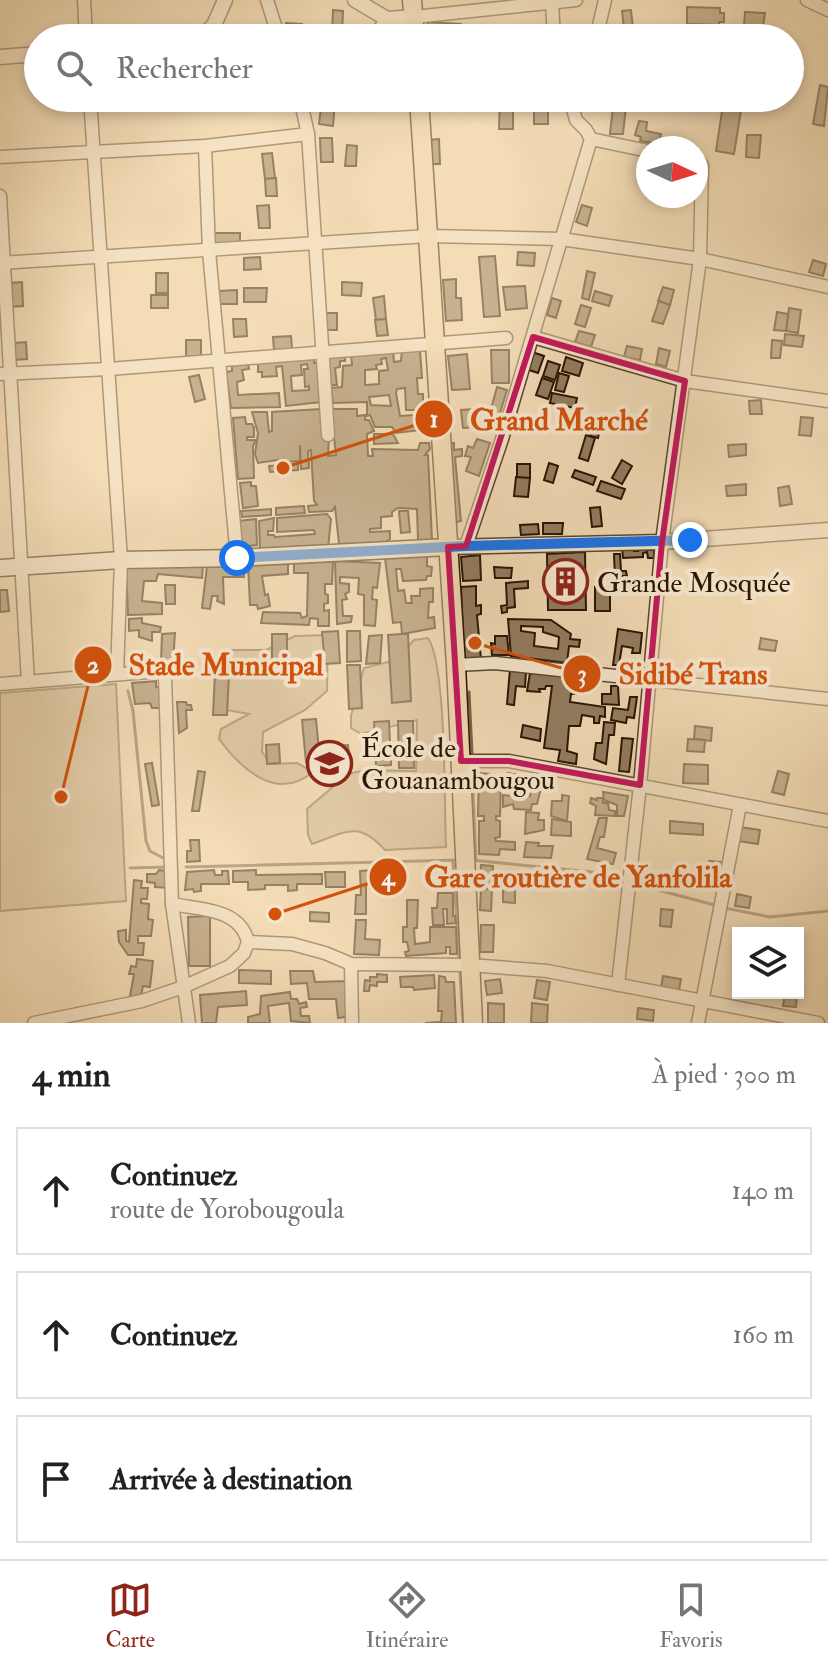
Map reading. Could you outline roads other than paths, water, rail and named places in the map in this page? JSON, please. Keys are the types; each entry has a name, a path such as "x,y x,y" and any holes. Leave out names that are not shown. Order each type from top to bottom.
{"main road":[{"path":"420,112 435,343 457,546 456,665 473,1023"},
{"path":"0,568 457,546"}],"street":[{"path":"84,0 85,24"},
{"path":"267,0 275,24"},
{"path":"355,0 387,19"},
{"path":"383,24 387,19 413,8 576,0"},
{"path":"599,24 605,0"},
{"path":"807,0 828,10"},
{"path":"214,24 223,1"},
{"path":"552,2 553,24"},
{"path":"0,57 24,55"},
{"path":"91,112 121,560 117,674"},
{"path":"303,112 308,134 328,435"},
{"path":"574,112 576,120 591,139 533,337 457,546 662,542 828,530"},
{"path":"576,120 578,112"},
{"path":"0,157 205,146 308,134"},
{"path":"591,139 636,148"},
{"path":"205,146 209,251 237,558"},
{"path":"0,196 5,373 23,566 28,682"},
{"path":"618,985 651,679 662,542 700,259 701,208"},
{"path":"2,263 428,236 561,239 700,259 828,287"},
{"path":"533,337 685,381 828,401"},
{"path":"5,373 109,369 506,338"},
{"path":"456,665 495,663 828,699"},
{"path":"0,684 160,671 165,676 172,904 189,1023"},
{"path":"461,761 509,761 828,821"},
{"path":"698,1023 740,805"},
{"path":"34,1023 142,1001 230,966 244,953 248,942 240,923 228,915 172,904"},
{"path":"248,942 292,944 351,964 470,965 547,971 818,1023"},
{"path":"351,964 352,1023"}],"waterway":[{"path":"128,691 133,711 146,841 150,851 165,859"},
{"path":"469,692 472,753"},
{"path":"472,769 476,860"},
{"path":"186,867 459,860"},
{"path":"471,860 592,872 625,881"},
{"path":"453,861 459,957"},
{"path":"130,868 166,867"},
{"path":"632,883 718,906"},
{"path":"725,908 770,917 828,911"},
{"path":"460,973 463,1023"}],"place":[{"name":"Grand Marché","path":"283,468"},
{"name":"Grande Mosquée","path":"566,582"},
{"name":"Sidibé Trans","path":"475,643"},
{"name":"École de Gouanambougou","path":"330,763"},
{"name":"Stade Municipal","path":"61,797"},
{"name":"Gare routière de Yanfolila","path":"275,914"}]}
